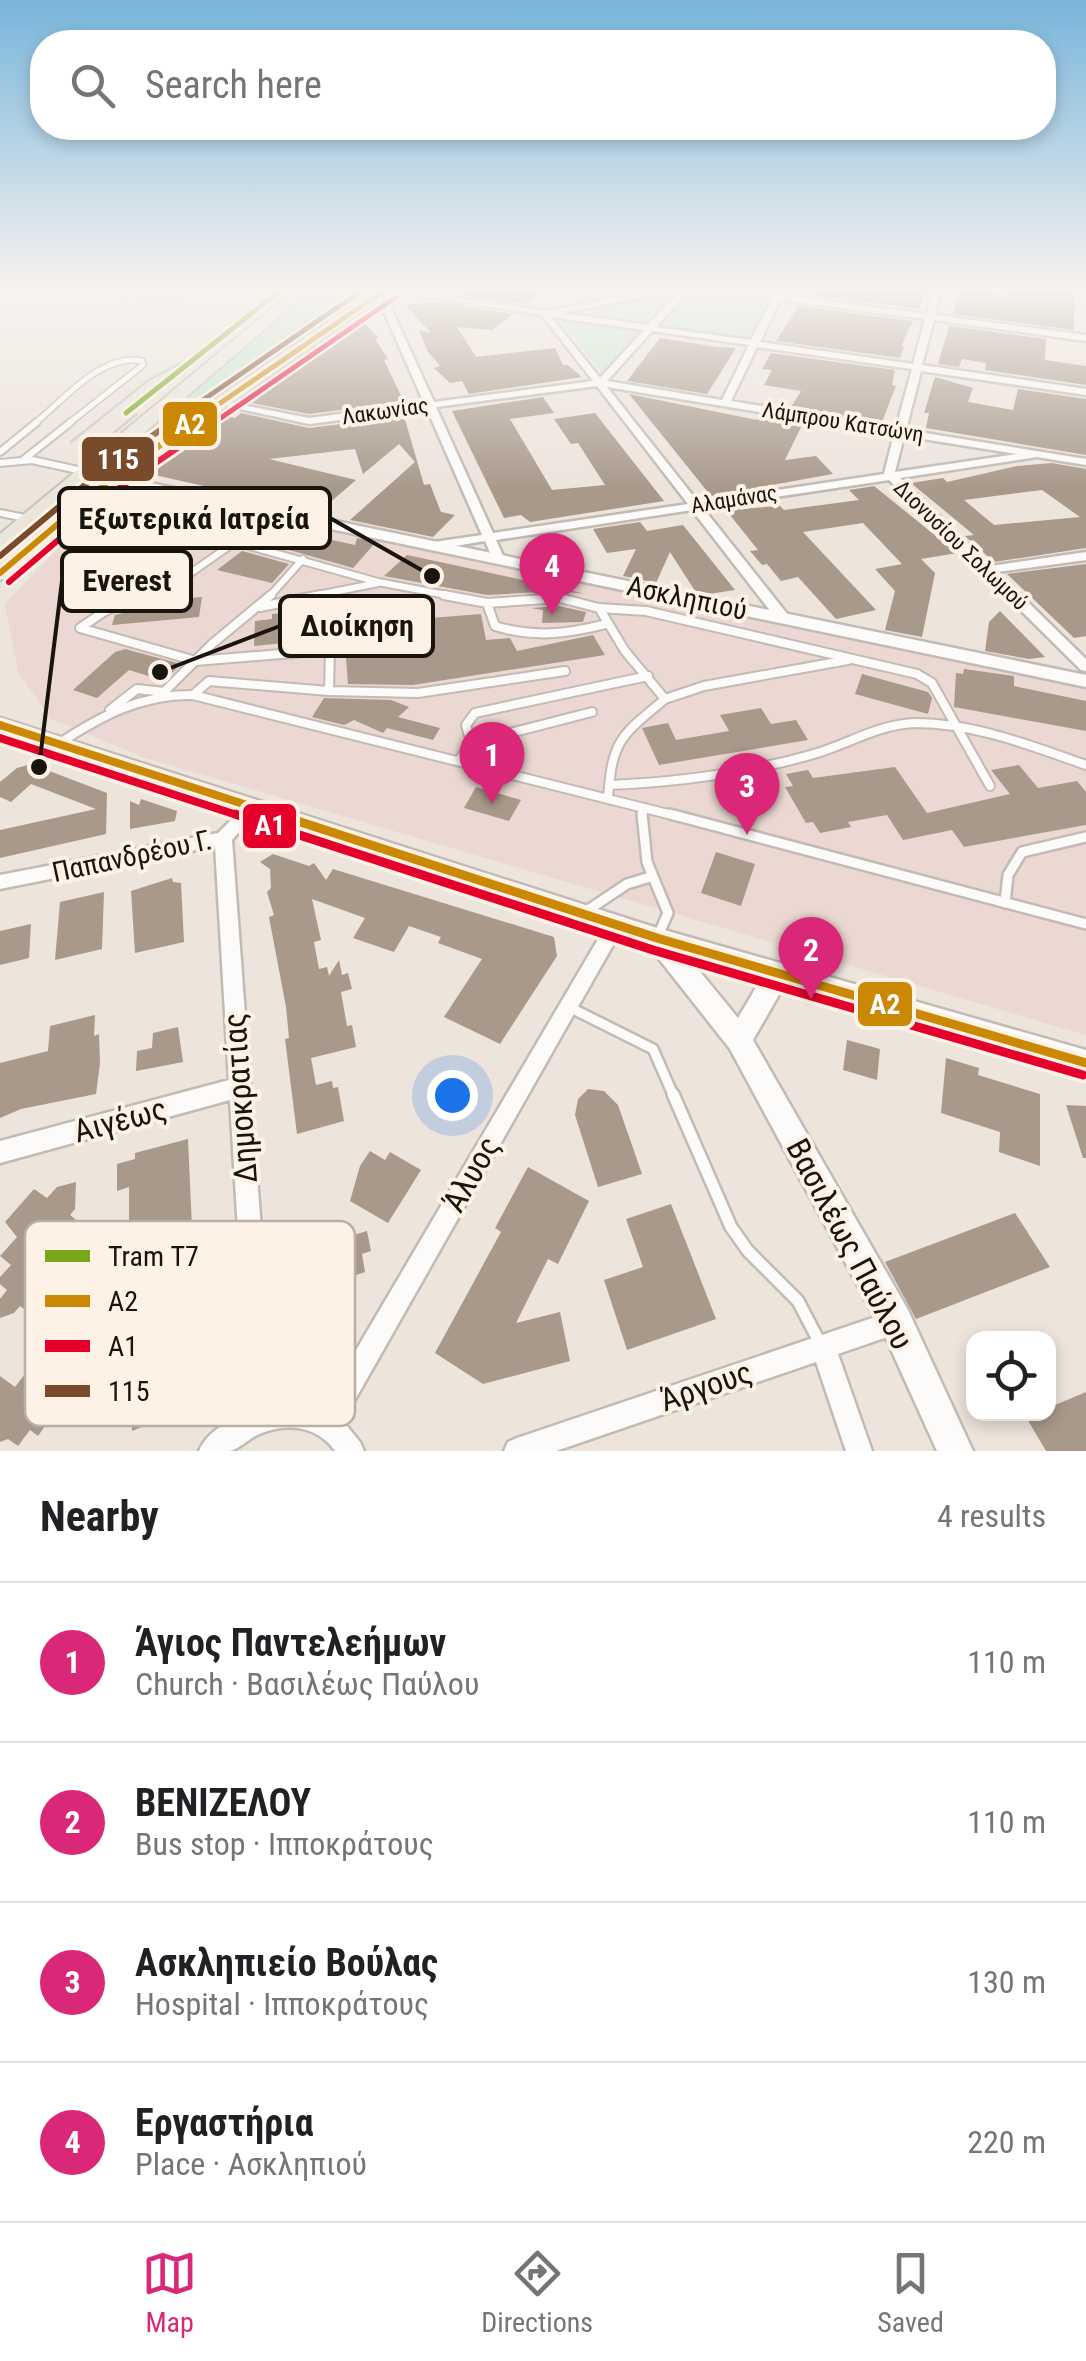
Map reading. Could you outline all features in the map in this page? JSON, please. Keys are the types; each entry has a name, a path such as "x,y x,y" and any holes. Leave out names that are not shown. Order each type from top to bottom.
{"highway":[{"path":"0,573 87,472 226,355"},
{"path":"0,545 111,479 294,355"}],"street":[{"path":"407,355 499,560"},
{"path":"578,355 783,618"},
{"path":"600,382 626,355"},
{"path":"725,403 750,355"},
{"path":"831,355 1086,392"},
{"name":"Διονυσίου Σολωμού","path":"921,355 889,474 988,570 1086,675"},
{"name":"Λακωνίας","path":"222,404 308,421 600,382"},
{"name":"Λάμπρου Κατσώνη","path":"600,382 1086,462"},
{"name":"Αλαμάνας","path":"431,546 1037,454"},
{"name":"Ασκληπιού","path":"111,479 783,618 1086,675"},
{"path":"988,570 1086,556"},
{"path":"0,725 657,938 1086,1063"},
{"name":"Παπανδρέου Γ.","path":"0,882 224,838 252,809"},
{"name":"Δημοκρατίας","path":"224,838 249,1221"},
{"name":"Άλυος","path":"355,1375 616,924"},
{"name":"Βασιλέως Παύλου","path":"657,938 739,1040 896,1322 954,1451"},
{"path":"739,1040 778,974"},
{"name":"Αιγέως","path":"0,1152 240,1087"},
{"name":"Άργους","path":"517,1451 896,1322"},
{"path":"822,1347 859,1451"},
{"path":"212,1451 243,1426"},
{"path":"329,1426 351,1451"}],"lane":[{"path":"0,452 112,360 142,361 143,365 24,460"},
{"path":"0,463 24,460 87,472"},
{"path":"0,513 38,525"},
{"path":"122,554 125,534 133,524 164,518 238,529 235,542 185,577 105,611 80,628 196,661 330,650 329,691"},
{"path":"235,542 378,582 488,603 560,598 599,608 646,611 917,674 932,683 990,786"},
{"path":"58,744 107,713 164,692 260,607 303,559"},
{"path":"260,607 378,582"},
{"path":"488,603 495,626 525,635 543,638 606,624"},
{"path":"599,608 606,624 665,699"},
{"path":"608,798 610,766 621,736 665,699 704,686 853,659"},
{"path":"188,670 209,680 379,698 452,691 565,670"},
{"path":"472,743 466,725 474,713 648,676"},
{"path":"192,695 209,680"},
{"path":"164,692 192,695 458,760 1086,924"},
{"path":"458,760 472,743 592,712"},
{"path":"610,784 647,784 817,754 858,734 895,724 954,728 998,737 1086,765"},
{"path":"644,808 640,830 650,877 668,913 657,938"},
{"path":"1005,903 1008,875 1022,852 1086,837"},
{"path":"583,914 627,884 650,877"},
{"path":"568,1006 653,1049 731,1227 748,1251 798,1300 822,1347"}],"shaded area":[{"path":"146,491 1086,688 1086,1035 146,758 51,719 18,672 5,604 100,503"}],"green space":[{"path":"236,355 280,355 66,503 0,562 62,502"},
{"path":"588,355 622,355 604,375"}],"building":[{"path":"315,355 385,355 388,359 384,360 404,402 309,414 252,403"},
{"path":"430,355 558,355 563,365 582,377 469,394 462,381 450,383 434,368 440,366"},
{"path":"647,355 732,355 707,394 627,381"},
{"path":"770,355 783,355 895,370 892,385 896,386 882,422 791,407 801,391 764,385 772,370 762,369"},
{"path":"941,355 1045,355 1045,360 1086,366 1086,385 985,370 986,363 962,359 959,367 938,364"},
{"path":"935,377 973,388 968,402 1013,410 1018,389 1086,399 1086,455 926,428 929,413 924,413"},
{"path":"629,394 757,420 759,417 803,423 785,460 816,456 833,474 711,496"},
{"path":"543,397 554,413 510,419 552,490 605,485 578,443 571,444 554,419 595,413 664,501 530,522 521,515 504,518 452,411"},
{"path":"241,413 309,428 404,416 424,485 430,484 441,512 455,515 433,537 350,520 415,462 399,444 363,474 355,449 269,459 356,480 319,512 146,473 216,428 210,426"},
{"path":"1052,463 1086,469 1086,548 994,562 965,536 974,535 911,483 943,478 947,482 1017,466","holes":["1042,490 1080,517 994,525 964,500"]},
{"path":"874,486 957,553 921,559 935,573 922,637 885,630 895,591 875,569 902,564 863,523 803,532 876,610 836,619 798,577 781,581 767,564 762,565 750,551 758,550 726,510 780,506 784,510 859,500 849,490"},
{"path":"640,522 647,531 683,525 735,590 709,594 695,591 670,552 656,583 623,576 636,549 607,553 593,529"},
{"path":"272,527 355,545 357,538 376,542 353,568 257,541"},
{"path":"242,551 289,564 272,583 217,570"},
{"path":"407,555 586,594 560,591 487,595 384,576"},
{"path":"1086,564 1086,636 1074,638 1007,574"},
{"path":"171,593 170,600 202,597 199,617 112,625 115,615 138,609 136,606"},
{"path":"390,602 392,621 481,614 486,640 510,638 517,651 593,635 605,655 413,685 348,684 346,657 338,658 337,638 254,646 255,621 272,619 272,614 294,612 294,625 331,621 331,608"},
{"path":"559,606 586,612 583,622 542,623 543,610 531,608"},
{"path":"1000,611 1045,657 1029,659 985,651 989,622"},
{"path":"125,649 181,664 164,681 129,670 97,698 73,690 115,652"},
{"path":"964,669 1014,676 1014,686 1086,701 1086,731 954,707 956,673 963,674"},
{"path":"862,674 928,692 932,698 928,714 855,694"},
{"path":"324,698 391,700 409,707 398,717 440,728 433,740 387,728 383,733 354,720 344,725 312,717"},
{"path":"761,708 771,724 796,720 808,740 659,765 642,728 668,723 676,740 729,731 720,715"},
{"path":"31,764 107,793 106,834 0,858 0,830 96,809 31,784 11,802 0,797 0,782 17,768"},
{"path":"1019,765 1038,788 1077,781 1086,792 1086,825 964,847 952,830 903,840 887,815 848,822 851,827 820,833 813,822 806,823 785,787 793,786 786,774 808,770 813,778 895,767 927,813 1010,794 991,770"},
{"path":"476,787 521,800 509,821 464,808"},
{"path":"141,799 177,811 175,821 130,829 130,801 139,805"},
{"path":"716,852 755,864 741,906 701,893"},
{"path":"273,854 309,866 314,863 326,880 333,869 554,937 557,956 500,1044 444,1017 482,959 438,943 441,937 409,926 394,952 353,938 365,918 312,899 321,940 314,942 319,969 327,967 329,976 339,960 342,975 348,973 352,989 341,992 347,1026 352,1025 356,1047 311,1058 316,1085 332,1081 333,1088 338,1087 344,1121 297,1134 285,1039 289,1038 286,1007 269,917 274,915 267,892 271,888 270,869 260,862"},
{"path":"172,878 173,882 181,883 184,942 135,953 131,891"},
{"path":"104,892 102,949 55,960 60,902"},
{"path":"31,924 29,958 0,965 0,931"},
{"path":"95,1015 94,1036 99,1034 100,1063 96,1094 21,1109 0,1118 0,1063 48,1051 50,1026"},
{"path":"178,1027 183,1062 136,1071 137,1051 152,1048 153,1033"},
{"path":"847,1040 880,1049 877,1080 843,1070"},
{"path":"946,1058 979,1068 978,1075 1040,1094 1040,1166 999,1152 1000,1132 941,1113"},
{"path":"588,1089 604,1091 618,1105 642,1174 598,1187 575,1115 578,1099"},
{"path":"1066,1105 1086,1106 1086,1158 1083,1158"},
{"path":"188,1139 192,1221 129,1221 129,1187 117,1191 117,1164 135,1159 135,1153"},
{"path":"370,1151 385,1160 390,1152 421,1170 388,1223 350,1201 360,1166"},
{"path":"528,1167 589,1201 558,1264 548,1259 516,1323 560,1312 570,1361 483,1384 435,1353 501,1232 495,1228"},
{"path":"76,1182 75,1209 70,1215 76,1220 25,1221 25,1310 20,1306 0,1318 0,1299 7,1290 0,1284 0,1277 11,1265 0,1256 17,1237 5,1222 34,1189 47,1198 57,1187"},
{"path":"671,1204 716,1319 627,1350 604,1280 643,1267 626,1219"},
{"path":"1015,1213 1050,1267 916,1319 885,1262"},
{"path":"367,1231 371,1251 362,1254 365,1272 355,1275 355,1235"},
{"path":"25,1374 25,1426 45,1426 38,1436 30,1430 18,1446 8,1439 0,1442 0,1376 15,1387"},
{"path":"1086,1392 1086,1451 1046,1451 1028,1421 1056,1421 1056,1405"}],"tram line":[{"path":"71,442 150,379 198,355"},
{"name":"Τ7","path":"126,413 200,355"},
{"path":"99,445 137,414"}],"transit line":[{"name":"115","path":"0,556 104,469 269,355"},
{"name":"Α2","path":"0,573 111,479 291,355"},
{"name":"Α1","path":"9,582 118,489 312,355"},
{"name":"Α2","path":"0,725 657,938 1086,1063"},
{"name":"Α1","path":"0,738 653,950 1083,1075"}],"place":[{"name":"Εξωτερικά Ιατρεία","path":"432,576"},
{"name":"Εργαστήρια","path":"552,615"},
{"name":"Διοίκηση","path":"160,672"},
{"name":"Everest","path":"39,767"},
{"name":"Άγιος Παντελεήμων","path":"492,804"},
{"name":"Ασκληπιείο Βούλας","path":"747,835"},
{"name":"ΒΕΝΙΖΕΛΟΥ","path":"811,999"}]}
